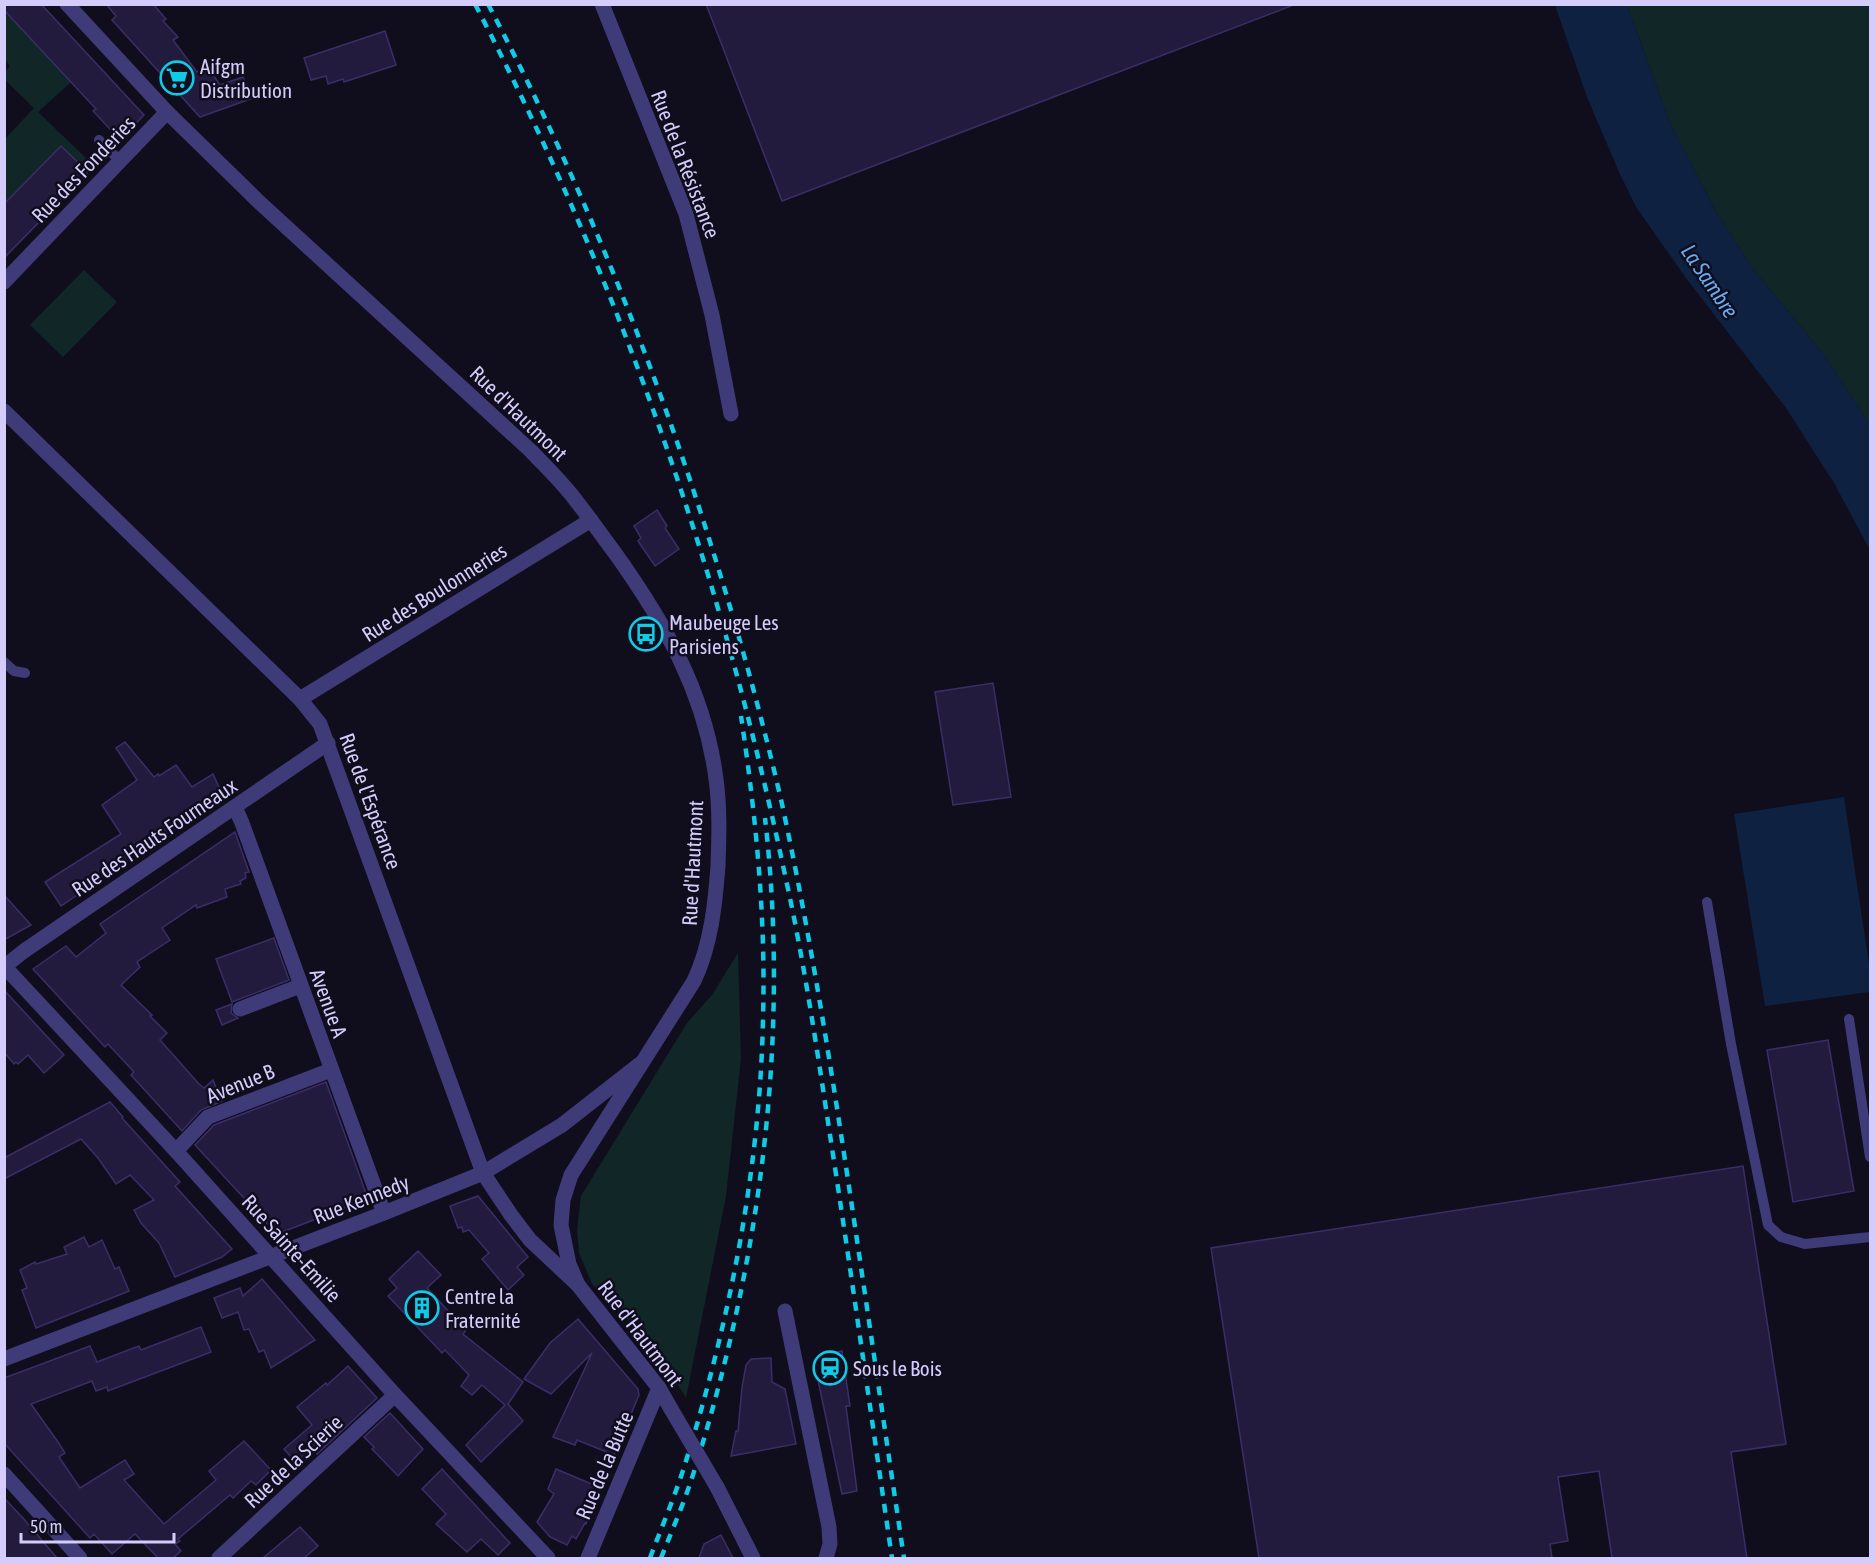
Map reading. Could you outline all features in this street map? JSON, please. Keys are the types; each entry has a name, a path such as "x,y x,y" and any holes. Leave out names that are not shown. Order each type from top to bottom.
{"street":[{"name":"Rue d'Hautmont","path":"67,4 167,112 260,202 531,451 577,500 661,622 680,658 699,707 717,780 719,814 717,880 708,943 703,962 694,981 571,1175 563,1200 561,1225 569,1264 578,1285 658,1388 717,1487 753,1558"},
{"name":"Rue de la Résistance","path":"602,4 686,214 712,315 731,414"},
{"name":"Rue des Fonderies","path":"4,282 167,112"},
{"name":"Rue de l'Espérance","path":"4,411 300,699 320,724 483,1173 530,1240 578,1285"},
{"name":"Rue des Boulonneries","path":"300,699 591,520"},
{"name":"Rue des Hauts Fourneaux","path":"5,967 24,951 328,743"},
{"name":"Avenue A","path":"235,807 384,1213"},
{"name":"Rue Sainte-Emilie","path":"5,967 176,1151 395,1395 548,1558"},
{"path":"240,1008 300,986"},
{"name":"Rue Kennedy","path":"4,1359 483,1173 562,1125 643,1062"},
{"name":"Avenue B","path":"176,1151 208,1117 331,1071"},
{"path":"785,1311 829,1527 830,1544 826,1558"},
{"name":"Rue de la Butte","path":"588,1558 658,1388"},
{"name":"Rue de la Scierie","path":"219,1558 395,1395"},
{"path":"4,1474 80,1558"}],"lane":[{"path":"99,140 120,161"},
{"path":"4,662 14,671 25,673"},
{"path":"1707,902 1731,1044 1768,1225 1781,1237 1805,1244 1870,1237"},
{"path":"1849,1019 1870,1156"}],"green space":[{"path":"1627,5 1870,5 1870,424 1824,355 1753,269 1717,213 1671,126"},
{"path":"5,10 71,82 38,112 87,159 98,148 104,155 88,173 61,146 44,165 71,190 64,197 38,171 21,189 47,214 41,221 14,195 5,204 5,139 34,108 5,80 5,72 10,66 5,59"},
{"path":"84,270 117,302 63,357 30,325"},
{"path":"738,953 741,1058 726,1196 686,1398 656,1348 592,1284 579,1253 577,1229 581,1196 687,1023 712,995"}],"water":[{"name":"La Sambre","path":"1555,5 1627,5 1671,126 1717,213 1753,269 1824,355 1870,424 1870,550 1834,483 1786,408 1686,278 1636,207 1587,97"},
{"path":"1844,797 1870,971 1870,992 1765,1006 1734,814"}],"building":[{"path":"4,4 41,4 144,115 120,140 93,111 96,109 4,10"},
{"path":"106,4 153,4 166,19 163,21 178,37 173,40 197,72 207,66 220,85 243,77 253,98 200,117 112,20 116,16"},
{"path":"706,4 1291,4 1291,6 782,201"},
{"path":"385,31 396,65 344,82 343,79 328,84 326,76 311,80 304,58"},
{"path":"61,146 88,172 4,258 4,204"},
{"path":"657,510 667,526 665,528 679,549 655,566 638,541 641,538 634,526"},
{"path":"993,683 1011,797 953,805 935,692"},
{"path":"125,742 154,777 176,765 192,787 213,774 223,796 61,906 45,882 121,834 102,805 137,780 116,748"},
{"path":"235,832 249,872 245,873 246,878 240,881 241,884 225,889 227,897 197,908 196,905 162,928 170,940 137,962 140,967 121,985 167,1033 160,1040 199,1084 204,1088 213,1080 222,1101 201,1110 182,1131 131,1075 134,1072 108,1044 105,1047 33,969 66,946 76,957 106,933 100,924"},
{"path":"4,895 31,925 4,940"},
{"path":"274,938 289,980 232,1002 216,959"},
{"path":"4,990 64,1055 44,1073 28,1055 18,1064 16,1062 14,1064 4,1052"},
{"path":"232,1004 231,1013 238,1018 222,1025 216,1010"},
{"path":"1828,1040 1854,1191 1793,1202 1767,1050"},
{"path":"326,1082 368,1199 277,1234 195,1145 214,1125"},
{"path":"110,1102 180,1182 175,1186 232,1249 222,1257 175,1277 159,1243 141,1223 134,1210 154,1200 130,1175 116,1184 81,1139 4,1179 4,1158"},
{"path":"1743,1166 1786,1444 1731,1452 1747,1558 1612,1558 1599,1471 1558,1477 1568,1541 1550,1544 1552,1558 1259,1558 1211,1248"},
{"path":"478,1196 528,1257 517,1267 524,1275 508,1290 482,1259 489,1253 469,1230 463,1232 462,1227 458,1228 450,1206"},
{"path":"84,1237 89,1247 102,1240 115,1269 119,1267 129,1291 36,1328 22,1290 27,1288 20,1270 35,1262 36,1264 67,1254 64,1247"},
{"path":"418,1251 441,1275 427,1288 466,1330 463,1334 523,1382 508,1404 523,1421 481,1462 466,1445 505,1405 482,1385 472,1395 461,1386 469,1375 445,1350 442,1353 388,1296 397,1288 389,1279"},
{"path":"262,1279 315,1340 271,1368 264,1350 259,1352 249,1329 244,1330 238,1312 222,1318 214,1298 240,1288 243,1296"},
{"path":"578,1319 638,1389 639,1395 614,1455 577,1440 575,1445 553,1437 592,1353 551,1394 524,1379 550,1343"},
{"path":"201,1327 211,1352 108,1391 107,1387 96,1391 92,1381 31,1404 65,1453 59,1457 80,1488 125,1460 134,1474 124,1480 164,1524 216,1480 209,1471 244,1441 271,1470 256,1485 251,1481 233,1498 230,1495 178,1539 180,1541 175,1544 181,1551 173,1558 158,1558 135,1534 112,1554 94,1534 90,1538 4,1443 4,1378 90,1346 97,1362 139,1346 141,1350"},
{"path":"842,1351 850,1406 846,1406 857,1491 842,1494 814,1361 819,1356"},
{"path":"771,1358 772,1382 785,1389 796,1444 731,1456 736,1431 738,1431 746,1365 751,1359"},
{"path":"348,1366 377,1398 317,1454 315,1451 299,1466 284,1449 312,1425 297,1407"},
{"path":"390,1413 423,1449 398,1476 372,1449 374,1447 364,1437"},
{"path":"442,1469 510,1543 498,1555 481,1539 467,1552 436,1524 446,1514 422,1489"},
{"path":"556,1469 601,1488 586,1524 576,1539 572,1536 567,1545 550,1537 537,1522 554,1494 548,1489"},
{"path":"4,1498 23,1518 57,1558 4,1558"},
{"path":"300,1527 318,1546 304,1558 263,1558"},
{"path":"721,1535 733,1558 699,1558 704,1544"}],"railway":[{"path":"475,4 527,109 620,321 697,538 730,649 759,761 805,977 892,1558"},
{"path":"488,4 553,135 639,338 711,545 758,706 782,804 818,992 904,1558"},
{"path":"650,1558 682,1473 716,1353 740,1243 756,1131 761,1075 763,943 755,830 741,716"},
{"path":"661,1558 692,1477 719,1386 738,1306 753,1226 764,1145 771,1063 774,982 772,900 765,818"}],"place":[{"name":"Aifgm Distribution","path":"177,78"},
{"name":"Maubeuge Les Parisiens","path":"646,634"},
{"name":"Centre la Fraternité","path":"422,1308"},
{"name":"Sous le Bois","path":"830,1368"}]}
